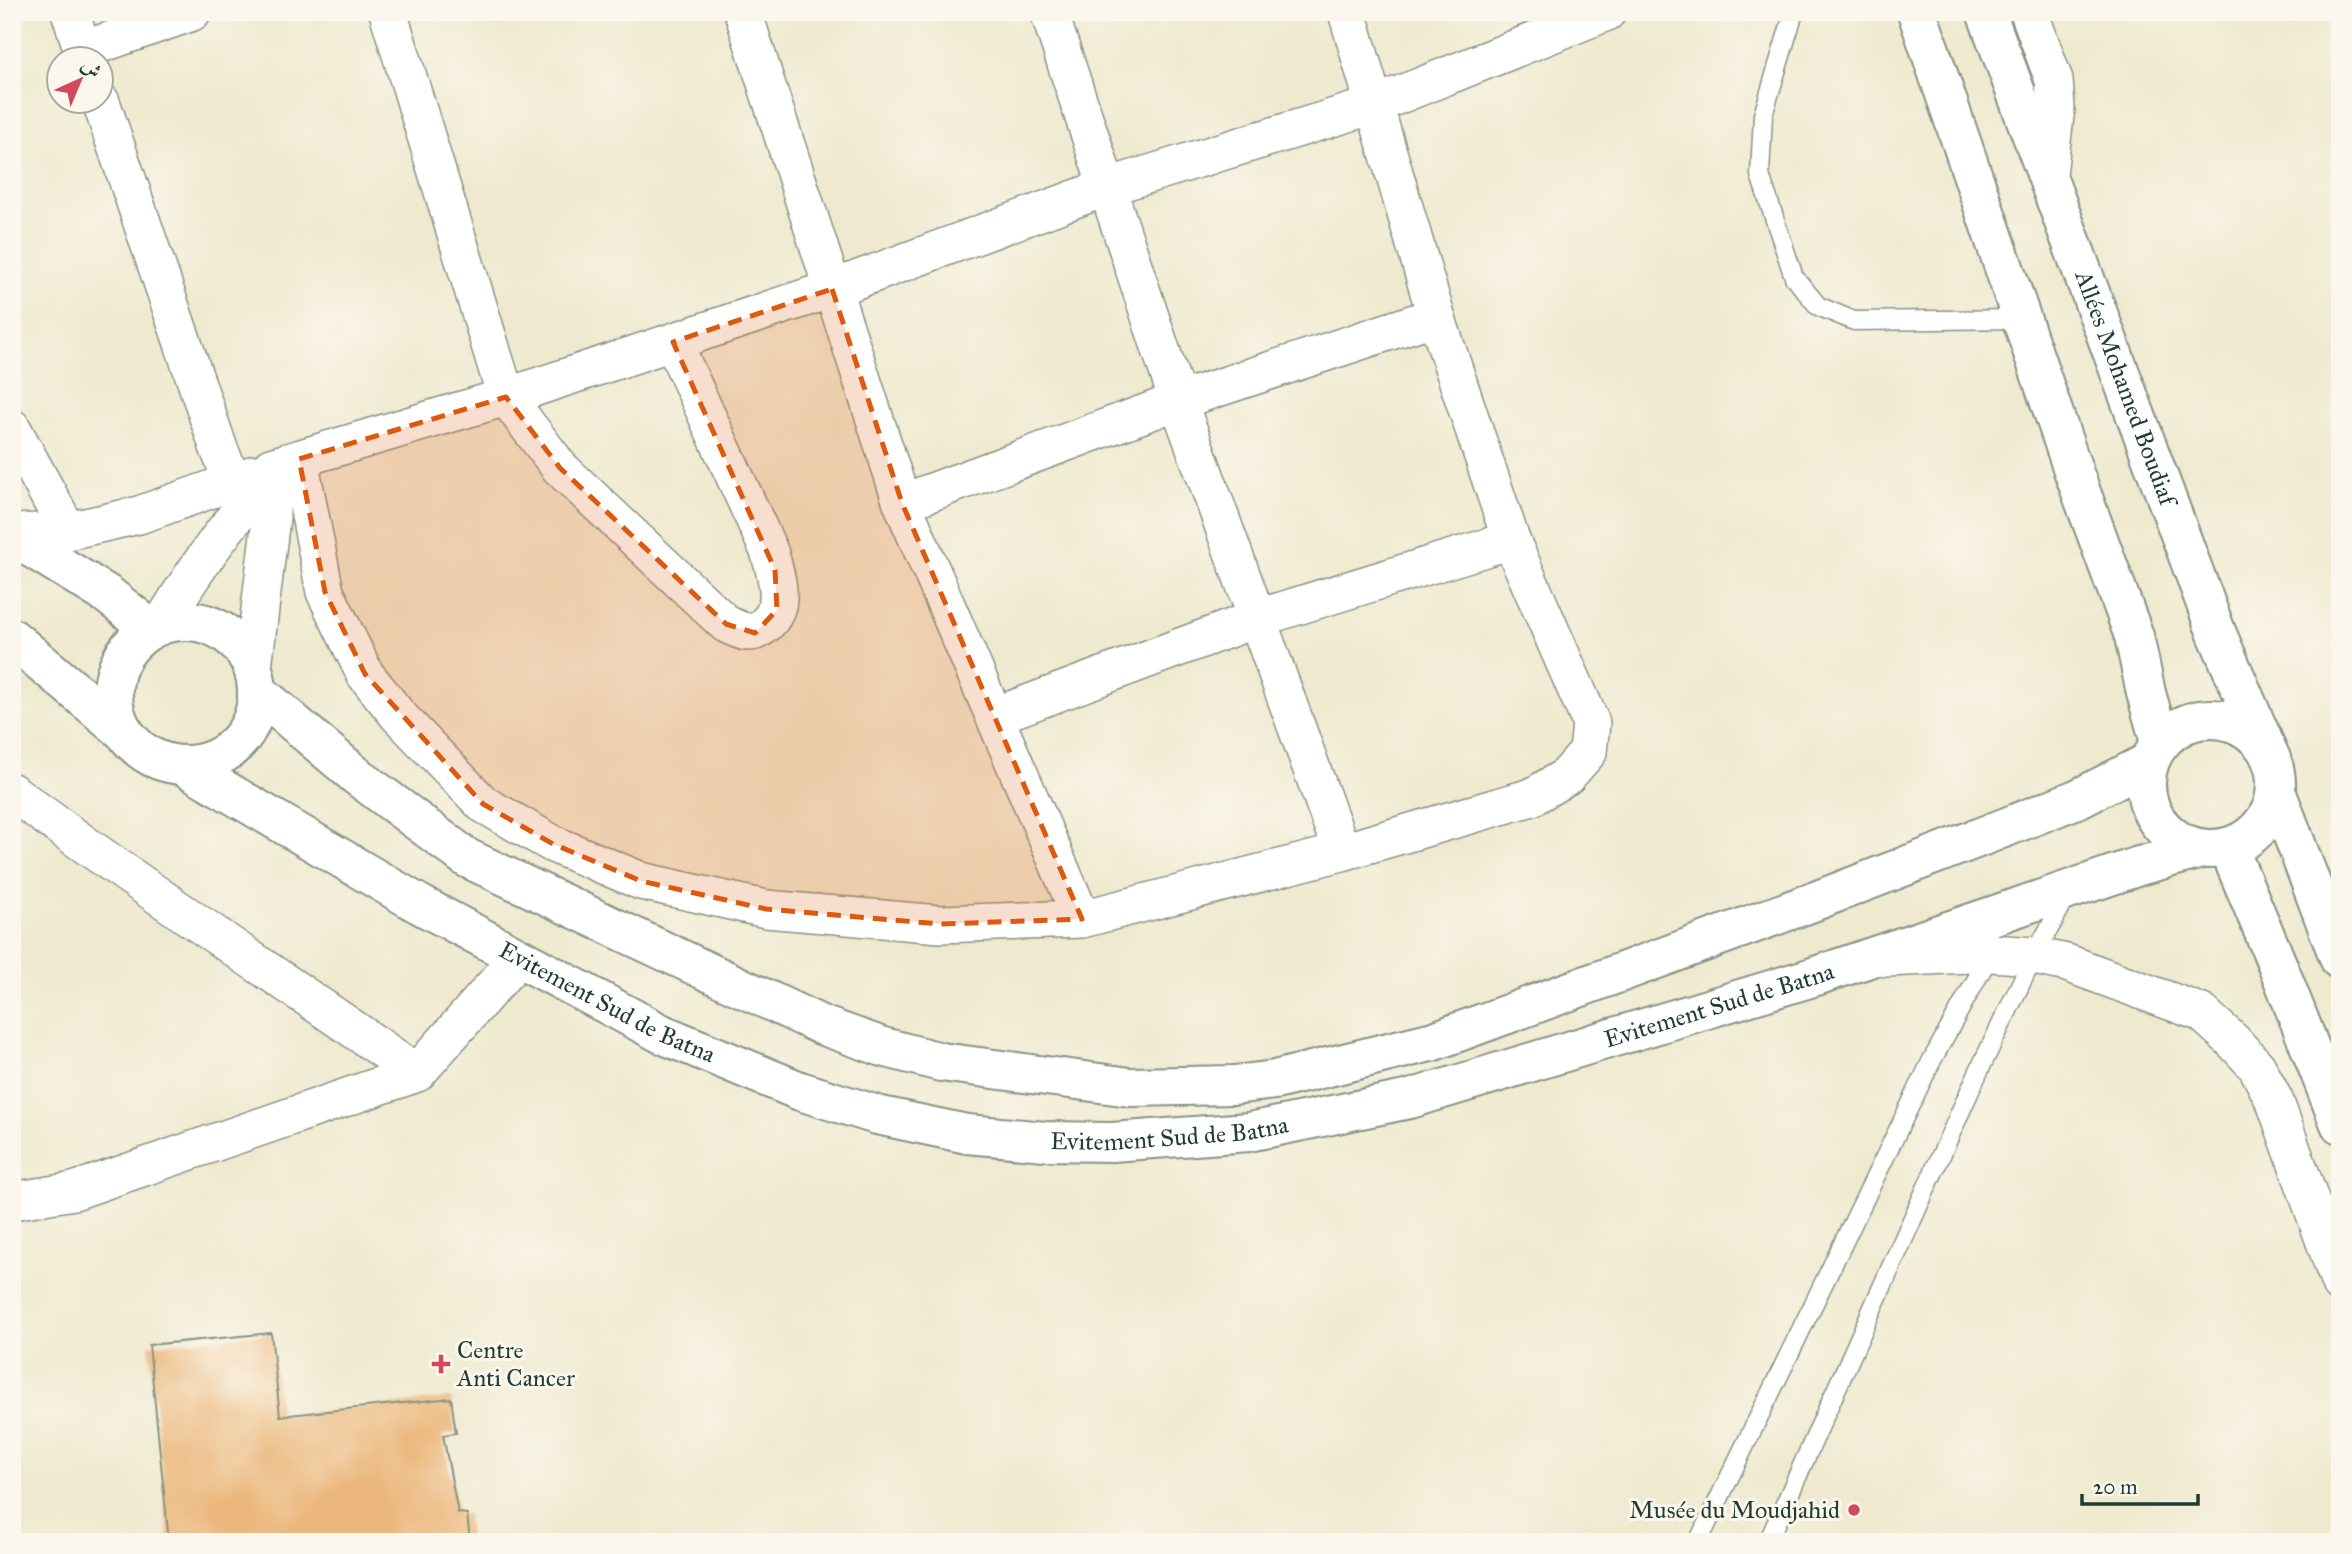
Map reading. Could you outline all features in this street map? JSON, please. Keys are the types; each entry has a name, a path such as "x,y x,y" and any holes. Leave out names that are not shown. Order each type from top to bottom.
{"main road":[{"path":"1917,12 2021,319 2134,636 2146,693 2154,752 2145,785 2149,808 2161,827 2180,842 2215,848 2251,836 2260,826 2268,816 2274,775"},
{"name":"Allées Mohamed Boudiaf","path":"1986,12 2217,634 2274,775"},
{"path":"12,535 156,627"},
{"path":"12,638 124,732 139,750 160,761 184,765 206,762 217,757 227,752 244,736 254,715 255,680 242,648 225,633 205,624 183,620 156,627 132,643 119,663 113,686 114,710 124,732"},
{"name":"Evitement Sud de Batna","path":"255,680 358,777 467,858 821,1026 883,1047 941,1062 1130,1087 1234,1085 1275,1080 1434,1041 1810,903 1996,831 2079,797 2154,752"},
{"path":"2154,752 2178,727 2198,720 2220,719 2242,726 2260,740 2340,960"},
{"name":"Evitement Sud de Batna","path":"184,765 419,904 662,1034 800,1091 877,1115 967,1134 1045,1140 1112,1142 1249,1132 1410,1100 1864,959 2139,866 2215,848"},
{"path":"2215,848 2278,966 2340,1124"}],"street":[{"path":"70,12 82,46"},
{"path":"107,46 192,12"},
{"path":"388,12 506,397 560,468 726,624 745,633 755,632 768,623 777,610 775,570 769,551 673,342"},
{"path":"743,12 902,503 1082,919"},
{"path":"1049,12 1178,401 1342,852"},
{"path":"280,468 325,592 365,674 397,714 483,804 553,844 641,881 765,909 940,924 1082,919 1342,852 1532,797 1567,776 1588,752 1591,723 1511,540 1436,316 1347,12"},
{"path":"12,535 68,531 139,514 506,397 832,289 1107,187 1374,105 1607,12"},
{"path":"2029,12 2054,80 2056,108 2048,174"},
{"path":"106,116 219,449 233,482"},
{"path":"902,503 1178,401 1436,316"},
{"path":"12,428 68,531"},
{"path":"156,627 192,574 280,468"},
{"path":"255,680 271,518 280,468"},
{"path":"995,716 1258,618 1511,540"},
{"path":"12,792 107,862 417,1073"},
{"path":"1864,959 1991,953 2034,956 2067,963 2202,1013 2232,1040 2257,1068 2275,1102 2340,1284"},
{"path":"12,1201 75,1191 417,1073 519,957"}],"lane":[{"path":"1794,12 1763,115 1760,175 1794,277 1818,306 1854,321 2021,319"},
{"path":"1768,1542 1976,1077 2034,956 2071,889"},
{"path":"1699,1542 1932,1060 1991,953"}],"highlighted area":[{"path":"832,289 902,503 1082,919 940,924 766,909 641,881 553,844 483,804 365,674 325,592 299,459 506,397 560,468 726,624 755,633 777,610 775,570 673,342"}],"building":[{"path":"271,1333 280,1416 451,1398 456,1433 443,1435 458,1513 467,1514 470,1542 169,1542 149,1345"}],"place":[{"name":"Centre Anti Cancer","path":"441,1364"},
{"name":"Musée du Moudjahid","path":"1854,1510"}]}
